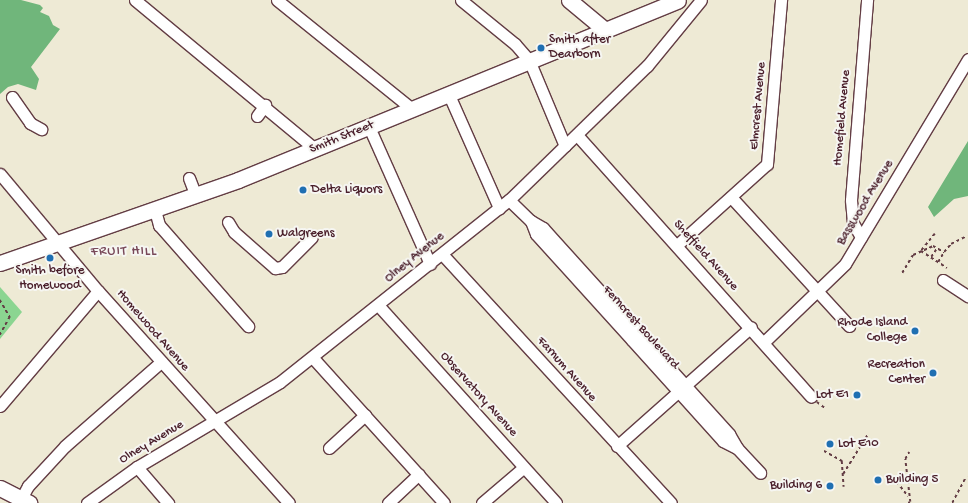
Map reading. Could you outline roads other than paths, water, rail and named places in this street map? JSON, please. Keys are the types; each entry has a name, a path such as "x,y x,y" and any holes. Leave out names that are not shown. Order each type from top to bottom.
{"main road":[{"path":"569,0 605,30"},
{"name":"Smith Street","path":"0,263 196,196 449,95 529,60 678,0"},
{"path":"0,488 25,501"}],"street":[{"path":"135,0 265,105 315,149"},
{"path":"278,0 412,109"},
{"path":"461,0 515,44 529,60 565,146"},
{"name":"Olney Avenue","path":"87,503 138,467 215,422 313,358 510,200 646,66 701,0"},
{"name":"Elmcrest Avenue","path":"677,245 762,169 769,157 781,0"},
{"name":"Homefield Avenue","path":"860,237 853,223 851,200 867,0"},
{"name":"Basswood Avenue","path":"764,342 818,292 845,264 968,59"},
{"path":"449,95 499,208"},
{"path":"12,97 30,123 41,129"},
{"path":"257,116 265,105"},
{"path":"369,127 430,264"},
{"name":"Sheffield Avenue","path":"577,135 751,327 811,397"},
{"name":"Homewood Avenue","path":"0,174 57,244 98,291 289,503"},
{"path":"189,178 196,196"},
{"path":"731,197 849,326"},
{"name":"Ferncrest Boulevard","path":"510,200 531,221 536,234 682,388 723,441 737,448 760,473"},
{"path":"155,210 159,225 248,326"},
{"path":"228,222 234,232 275,268 282,267 312,237"},
{"name":"Farnum Avenue","path":"442,254 616,446 671,503"},
{"path":"943,280 968,296"},
{"path":"0,406 98,291"},
{"name":"Observatory Avenue","path":"378,306 556,503"},
{"path":"616,446 751,327"},
{"path":"313,358 444,503"},
{"path":"25,501 28,486 65,446 161,362"},
{"path":"329,448 365,415"},
{"path":"138,467 168,503"},
{"path":"482,503 523,468"},
{"path":"388,503 419,474"},
{"name":"Olney Avenue","path":"99,503 106,491"}],"place":[{"name":"Smith after Dearborn","path":"541,48"},
{"name":"Delta Liquors","path":"303,190"},
{"name":"Walgreens","path":"269,234"},
{"name":"Smith before Homewood","path":"50,258"},
{"name":"Rhode Island College","path":"915,331"},
{"name":"Recreation Center","path":"933,373"},
{"name":"Lot E1","path":"857,395"},
{"name":"Lot E10","path":"830,444"},
{"name":"Building 5","path":"878,480"},
{"name":"Building 6","path":"830,486"}],"district":[{"name":"FRUIT HILL","path":"124,252"}]}
